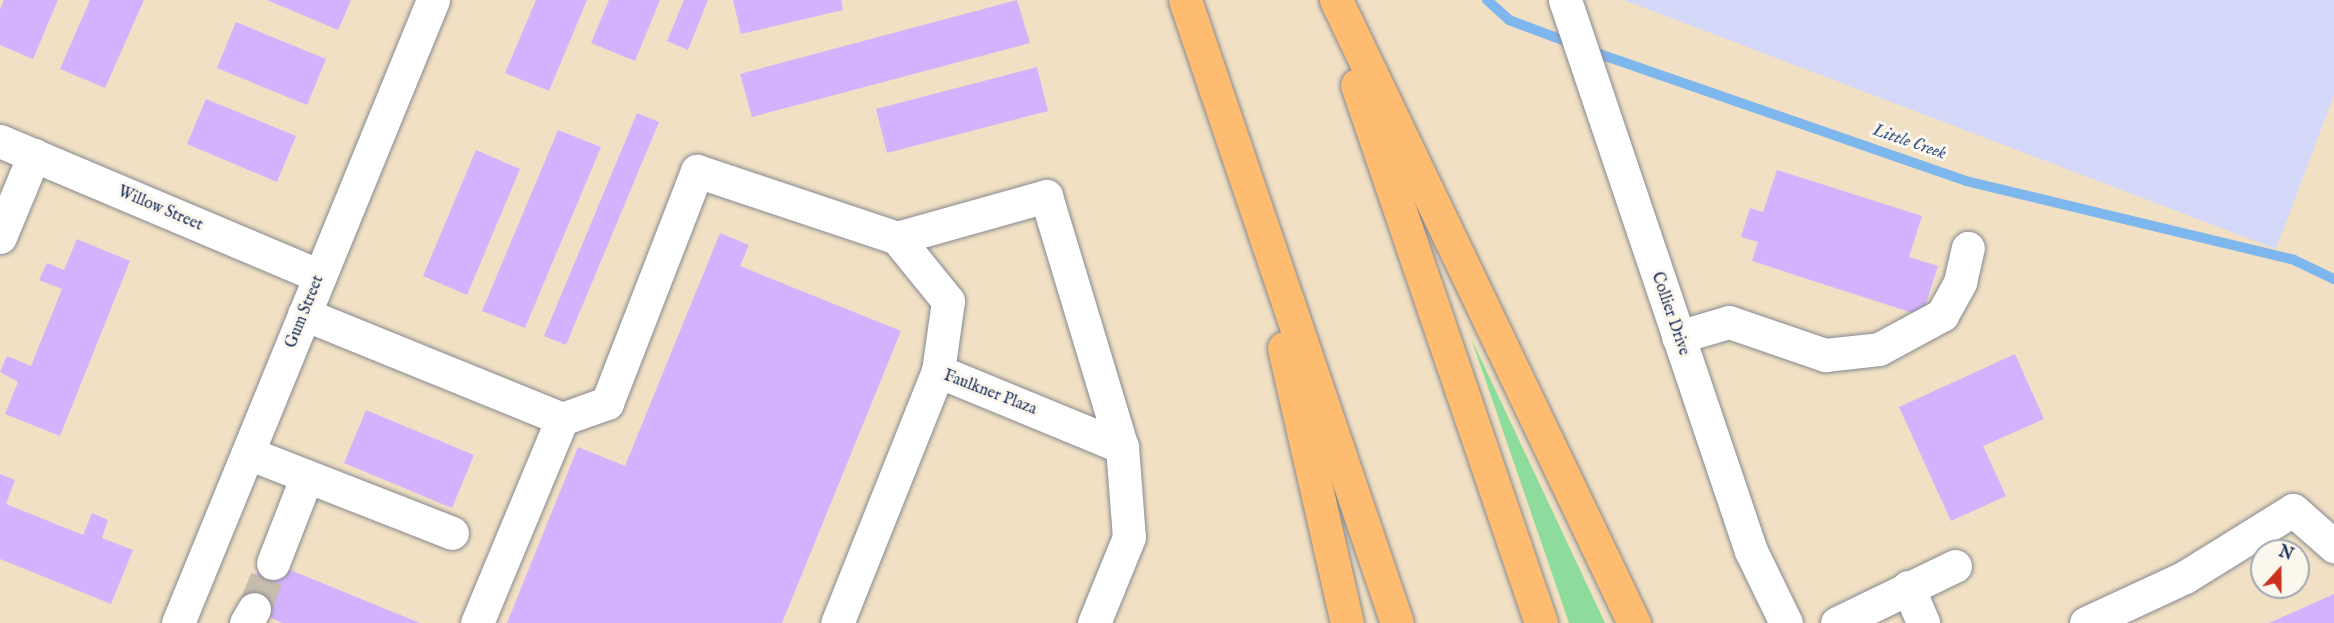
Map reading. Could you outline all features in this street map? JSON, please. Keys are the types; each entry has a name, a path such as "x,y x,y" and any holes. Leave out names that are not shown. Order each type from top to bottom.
{"highway":[{"path":"1185,0 1397,623"},
{"path":"1328,0 1541,623"},
{"path":"1336,0 1634,623"},
{"path":"1243,171 1347,623"}],"street":[{"name":"Gum Street","path":"178,623 433,0"},
{"name":"Collier Drive","path":"1565,0 1751,551 1786,623"},
{"name":"Willow Street","path":"0,141 320,276"},
{"path":"0,237 34,155"},
{"path":"304,314 562,419 607,403 697,171 897,238 948,301 938,371"},
{"path":"897,238 1046,196 1122,447 1129,537 1094,623"},
{"path":"1678,337 1729,322 1825,356 1879,349 1942,315 1960,282 1968,249"},
{"name":"Faulkner Plaza","path":"837,623 938,371 1122,447"},
{"path":"477,623 562,419"},
{"path":"248,453 452,533"},
{"path":"273,563 307,476"},
{"path":"2086,623 2186,577 2293,510 2334,546"},
{"path":"1837,623 1955,566"},
{"path":"1908,587 1923,623"}],"shaded area":[{"path":"1624,0 2334,0 2334,95 2276,249"}],"green space":[{"path":"1471,338 1605,623 1569,623"}],"building":[{"path":"4,0 58,0 33,59 0,45 0,9"},
{"path":"90,0 144,0 105,88 60,69"},
{"path":"267,0 351,0 338,30"},
{"path":"536,0 587,0 549,91 505,73"},
{"path":"609,0 660,0 635,61 591,43"},
{"path":"684,0 708,0 688,50 667,41"},
{"path":"733,0 841,0 843,10 741,34"},
{"path":"1017,0 1030,43 752,117 740,74"},
{"path":"236,22 326,59 307,105 217,68"},
{"path":"1037,67 1048,111 887,153 876,109"},
{"path":"206,99 296,136 277,182 187,144"},
{"path":"637,113 659,122 566,345 544,336"},
{"path":"558,130 601,147 525,328 482,311"},
{"path":"476,150 520,169 467,295 423,276"},
{"path":"1777,170 1922,216 1909,257 1938,266 1922,316 1752,261 1758,242 1741,237 1750,208 1763,212"},
{"path":"720,233 749,245 740,266 901,331 782,623 507,623 578,447 625,466"},
{"path":"77,239 130,261 60,436 5,414 18,382 0,372 7,356 31,366 62,289 39,280 47,263 64,270"},
{"path":"2015,354 2044,419 1983,446 2006,496 1951,521 1899,407"},
{"path":"366,410 474,455 452,508 344,463"},
{"path":"0,474 15,480 6,504 83,535 92,513 108,520 102,538 133,550 111,604 0,559"},
{"path":"263,559 420,623 282,623 245,605"},
{"path":"2334,594 2334,623 2269,623"}],"waterway":[{"name":"Little Creek","path":"1487,0 1509,20 1573,44"},
{"name":"Little Creek","path":"1588,50 1966,181 2294,260 2334,279"}],"tunnel":[{"path":"254,609 273,563"}]}
